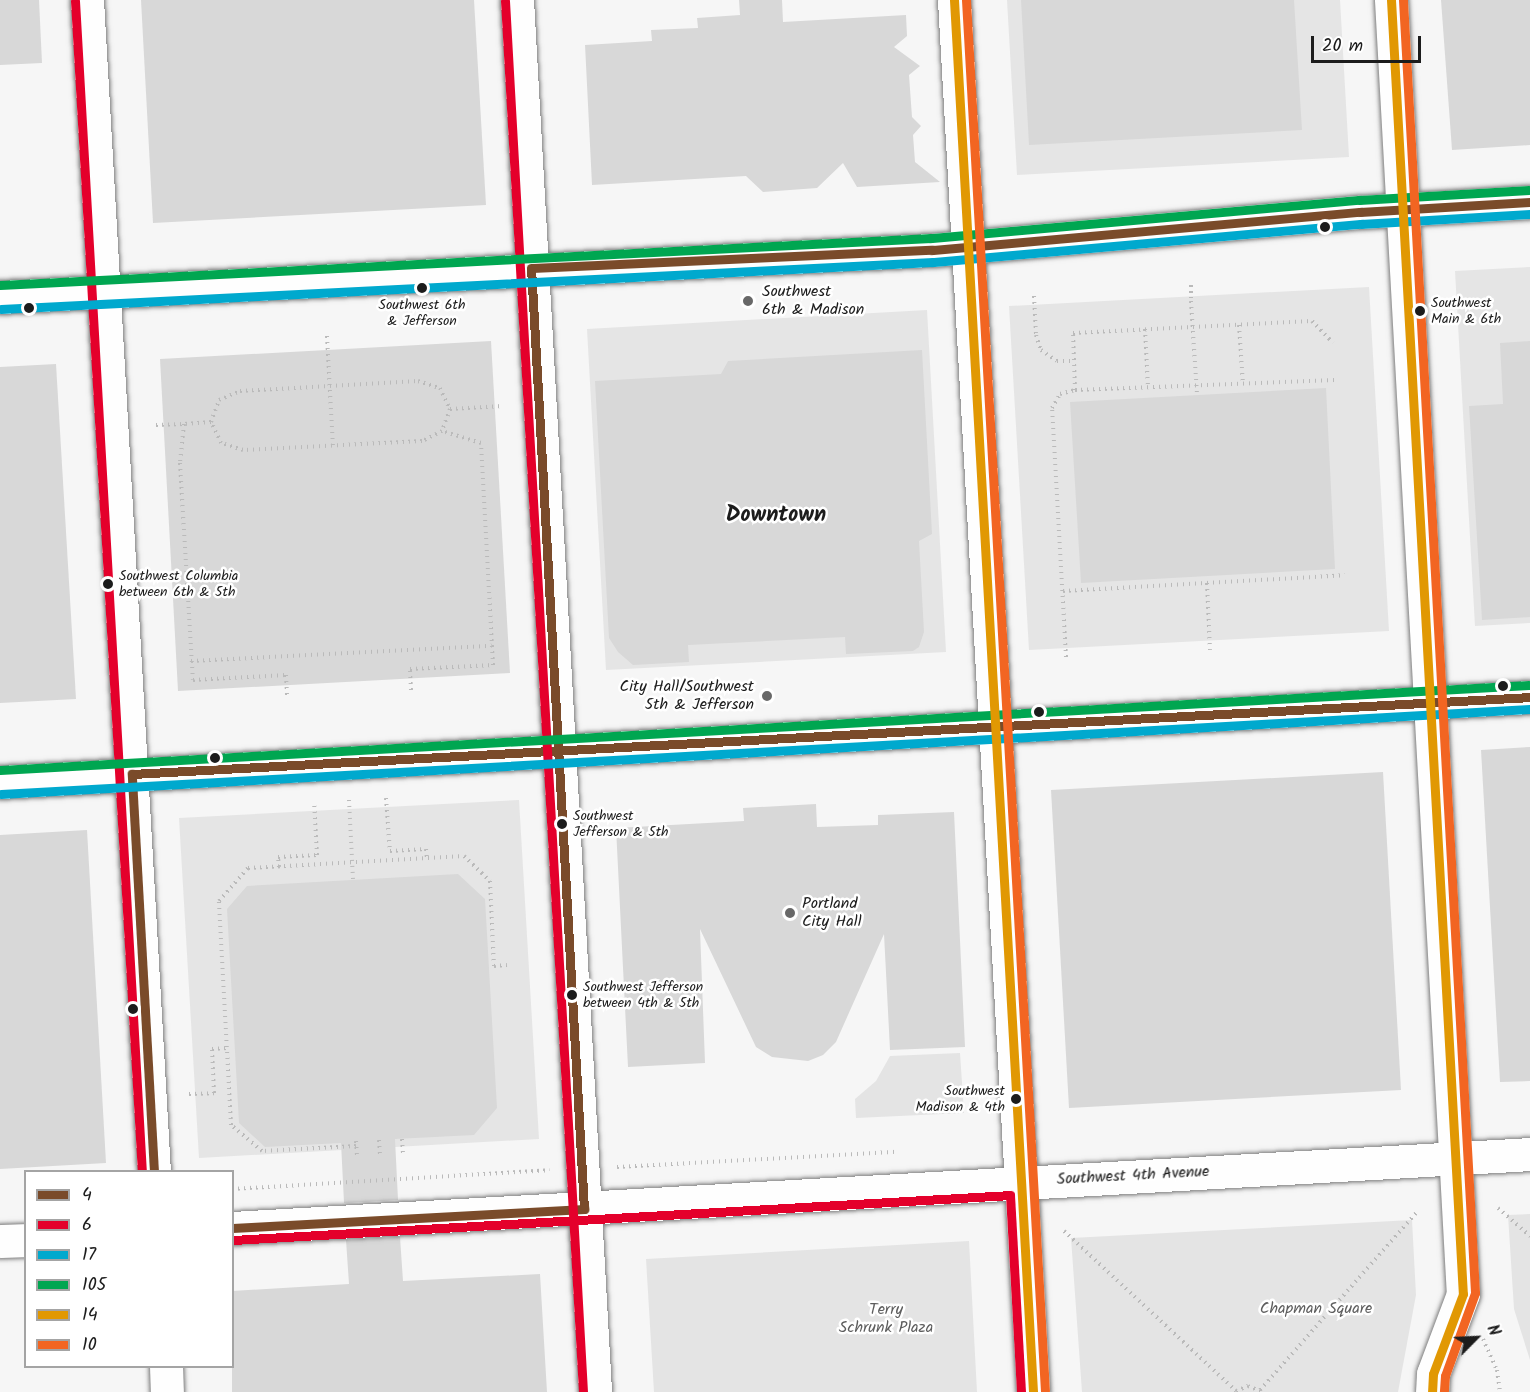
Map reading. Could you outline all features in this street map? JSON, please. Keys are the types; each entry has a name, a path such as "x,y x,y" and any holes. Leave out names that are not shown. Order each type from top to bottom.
{"main road":[{"path":"87,0 154,1170"},
{"path":"517,0 595,1392"},
{"path":"954,0 1033,1392"},
{"path":"1392,0 1428,703 1462,1294 1433,1374 1432,1392"},
{"path":"0,297 968,247 1402,209 1530,202"},
{"path":"0,782 1530,697"},
{"name":"Southwest 4th Avenue","path":"234,1228 1530,1154"},
{"path":"0,1241 24,1239"},
{"path":"166,1368 167,1392"}],"path":[{"path":"1191,285 1197,395"},
{"path":"1034,296 1036,335 1041,350 1057,361 1074,361"},
{"path":"1075,390 1073,333 1312,321 1333,343"},
{"path":"1239,325 1243,383"},
{"path":"1145,329 1148,387"},
{"path":"327,336 333,446"},
{"path":"1066,657 1052,408 1060,394 1075,390 1335,380"},
{"path":"430,382 440,388 450,409 442,431 422,441 333,446 231,449 221,443 211,422 213,411 228,393 329,386 430,382"},
{"path":"450,409 502,406"},
{"path":"156,425 211,422"},
{"path":"184,424 180,463 193,680 286,675 287,696"},
{"path":"411,690 410,669 493,665 481,443 442,431"},
{"path":"1063,591 1345,575"},
{"path":"1207,583 1210,650"},
{"path":"191,661 492,646"},
{"path":"386,798 390,851 426,849 427,858"},
{"path":"349,800 353,880"},
{"path":"279,867 278,857 317,855 314,802"},
{"path":"357,1155 356,1144 261,1151 231,1125 219,901 248,868 464,856 490,881 494,966 507,965"},
{"path":"189,1094 214,1093 212,1049 227,1048"},
{"path":"402,1139 403,1153"},
{"path":"379,1140 380,1154"},
{"path":"1498,1208 1530,1236"},
{"path":"1064,1232 1236,1392 1248,1386 1261,1391 1417,1212"}],"shaded area":[{"path":"1007,0 1340,0 1349,157 1017,175"},
{"path":"1530,267 1530,623 1475,626 1455,271"},
{"path":"1369,287 1389,631 1029,650 1009,306"},
{"path":"927,310 946,652 606,670 587,329"},
{"path":"519,800 539,1139 199,1158 179,818"}],"green space":[{"path":"960,1053 964,1113 856,1118 855,1099 876,1081 890,1056"},
{"path":"1530,1214 1530,1360 1514,1309 1508,1215"},
{"name":"Chapman Square","path":"1412,1220 1416,1295 1398,1392 1082,1392 1071,1238"},
{"name":"Terry Schrunk Plaza","path":"969,1241 977,1392 654,1392 646,1259"}],"building":[{"path":"0,0 39,0 42,63 0,65"},
{"path":"141,0 474,0 486,205 153,223"},
{"path":"739,0 782,0 783,22 906,15 907,36 894,47 920,66 909,75 912,117 921,126 913,135 915,162 940,182 857,187 843,163 817,188 763,192 746,176 592,185 585,45 652,41 651,30 698,28 697,18 740,15"},
{"path":"1021,0 1294,0 1302,130 1029,145"},
{"path":"1441,0 1530,0 1530,145 1452,150"},
{"path":"491,341 510,673 178,691 160,359"},
{"path":"1530,341 1530,617 1482,620 1469,406 1503,404 1500,343"},
{"path":"922,350 932,534 919,541 924,632 919,647 913,651 846,654 845,637 688,645 689,662 633,665 618,652 609,638 595,381 721,374 728,361"},
{"path":"56,364 76,699 0,703 0,367"},
{"path":"1326,388 1335,569 1081,583 1070,402"},
{"path":"1530,747 1530,1081 1500,1082 1481,750"},
{"path":"1383,772 1401,1090 1069,1108 1051,790"},
{"name":"Portland City Hall","path":"816,804 817,827 878,825 878,815 954,812 965,1047 890,1050 884,934 836,1042 823,1055 808,1061 772,1057 756,1047 700,929 705,1063 628,1067 616,828 744,821 743,808"},
{"path":"87,830 106,1163 0,1169 0,835"},
{"path":"458,874 485,899 497,1108 474,1135 395,1139 398,1200 344,1203 341,1143 265,1147 239,1123 227,909 247,886"},
{"path":"400,1237 403,1281 540,1274 547,1392 232,1392 234,1291 349,1284 346,1240"}],"transit line":[{"name":"14","path":"954,0 1033,1392"},
{"name":"10","path":"966,0 1045,1391"},
{"name":"14","path":"1391,0 1463,1294 1433,1374 1432,1392"},
{"name":"10","path":"1403,0 1475,1293 1445,1376 1444,1392"},
{"name":"6","path":"75,1 142,1170"},
{"name":"6","path":"505,1 583,1392"},
{"name":"105","path":"0,285 931,238 1359,200 1529,190"},
{"name":"4","path":"234,1228 584,1209 531,268 932,250 1360,212 1530,202"},
{"name":"17","path":"1,309 933,262 1361,224 1530,214"},
{"name":"105","path":"0,770 1529,685"},
{"name":"4","path":"154,1170 132,774 1530,697"},
{"name":"17","path":"1,794 1530,709"},
{"name":"6","path":"234,1240 1010,1195 1021,1392"}],"place":[{"name":"Southwest 6th & Jefferson","path":"422,288"},
{"name":"Southwest 6th & Madison","path":"748,301"},
{"name":"Southwest Main & 6th","path":"1420,311"},
{"name":"Southwest Columbia between 6th & 5th","path":"108,584"},
{"name":"City Hall/Southwest 5th & Jefferson","path":"767,696"},
{"name":"Southwest Jefferson & 5th","path":"562,824"},
{"name":"Portland City Hall","path":"790,913"},
{"name":"Southwest Jefferson between 4th & 5th","path":"572,995"},
{"name":"Southwest Madison & 4th","path":"1016,1099"}],"district":[{"name":"Downtown","path":"776,516"}]}
